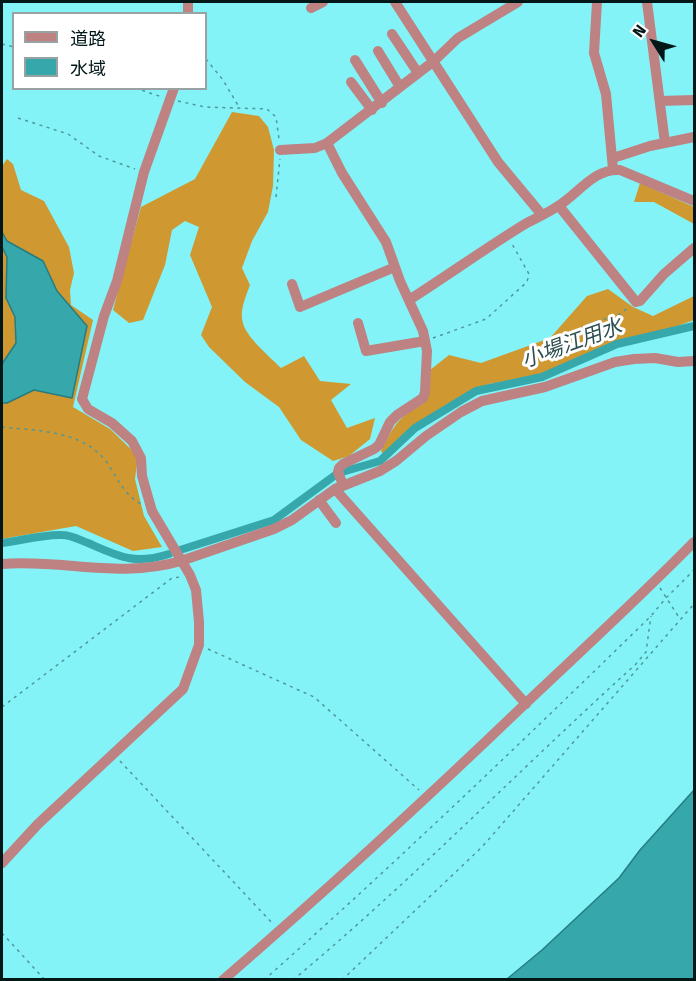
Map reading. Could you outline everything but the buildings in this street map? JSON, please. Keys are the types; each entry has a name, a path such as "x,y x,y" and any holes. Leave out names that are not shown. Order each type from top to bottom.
{"street":[{"path":"310,8 323,2"},
{"path":"396,2 498,162 542,214"},
{"path":"280,150 315,148 327,144 434,61 458,38 505,4 518,2"},
{"path":"597,2 594,53 606,94 613,164"},
{"path":"647,2 665,143"},
{"path":"392,34 418,73"},
{"path":"378,51 400,87"},
{"path":"356,60 382,103"},
{"path":"351,82 372,110"},
{"path":"2,863 38,824 183,689 199,645 196,590 190,575 152,511 142,476 141,458 132,441 112,423 88,409 82,399 104,316 117,281 144,172 173,90"},
{"path":"660,101 694,100"},
{"path":"409,300 542,214 559,206 613,164 650,146 694,137"},
{"path":"327,144 342,172 382,234 427,351 423,399 390,422 379,445 339,468 339,487 350,507 526,704"},
{"path":"613,164 694,201"},
{"path":"559,206 636,302 640,301 664,274 694,248"},
{"path":"292,284 300,307 395,267"},
{"path":"358,323 366,351 425,341"},
{"path":"2,564 39,563 132,570 166,566 274,529 292,520 339,487 380,471 396,461 426,436 461,412 482,401 545,387 615,362 655,358 678,362 694,361"},
{"path":"319,500 333,520"},
{"path":"223,980 428,798 694,542"}],"path":[{"path":"207,60 224,80 239,107"},
{"path":"141,90 170,100 205,107 267,109 273,113 276,117 280,150 276,197"},
{"path":"18,118 68,134 99,156 144,172"},
{"path":"425,341 486,319 528,282 529,274 507,236"},
{"path":"564,340 586,325 620,314 636,302"},
{"path":"2,427 60,434 91,446 105,460 130,498 152,511"},
{"path":"264,980 395,862 520,744 651,616 694,570"},
{"path":"2,707 172,578 190,575"},
{"path":"656,581 680,620"},
{"path":"342,980 482,847 694,604"},
{"path":"293,980 461,828 555,737 636,664 646,652 651,616"},
{"path":"199,645 314,697 428,798"},
{"path":"113,753 280,931"},
{"path":"2,933 45,980"}],"shaded area":[{"path":"232,112 259,116 268,127 274,150 273,186 268,212 252,241 242,268 250,285 242,309 245,329 281,368 304,356 320,381 351,384 331,400 347,428 375,418 370,439 349,456 333,461 301,440 279,407 245,382 209,347 201,335 212,307 190,255 199,227 185,221 172,230 165,265 143,320 129,323 113,310 141,207 195,179"},
{"path":"7,159 13,164 21,190 44,201 69,247 74,273 70,290 71,305 93,320 73,407 110,429 138,456 135,479 144,516 162,547 133,551 76,526 2,539 2,166"},
{"path":"640,183 694,207 694,224 654,202 634,202"},
{"path":"608,289 633,307 653,316 694,296 694,320 661,332 615,344 542,375 489,384 474,390 410,429 384,455 381,451 398,422 426,400 429,394 430,370 449,355 481,363 550,338 587,296"}],"water":[{"path":"2,232 7,241 43,261 57,291 87,326 72,398 34,390 7,403 2,403 2,364 16,343 15,317 6,298 7,257 2,247"},
{"path":"694,790 694,979 507,979 542,950 619,878 640,850"}],"waterway":[{"name":"小場江用水","path":"342,472 380,461 415,428 476,391 542,377 617,344 694,326"},
{"name":"小場江用水","path":"180,550 274,520 334,476"},
{"name":"小場江用水","path":"2,543 65,535 127,558 146,559 169,554"}]}
